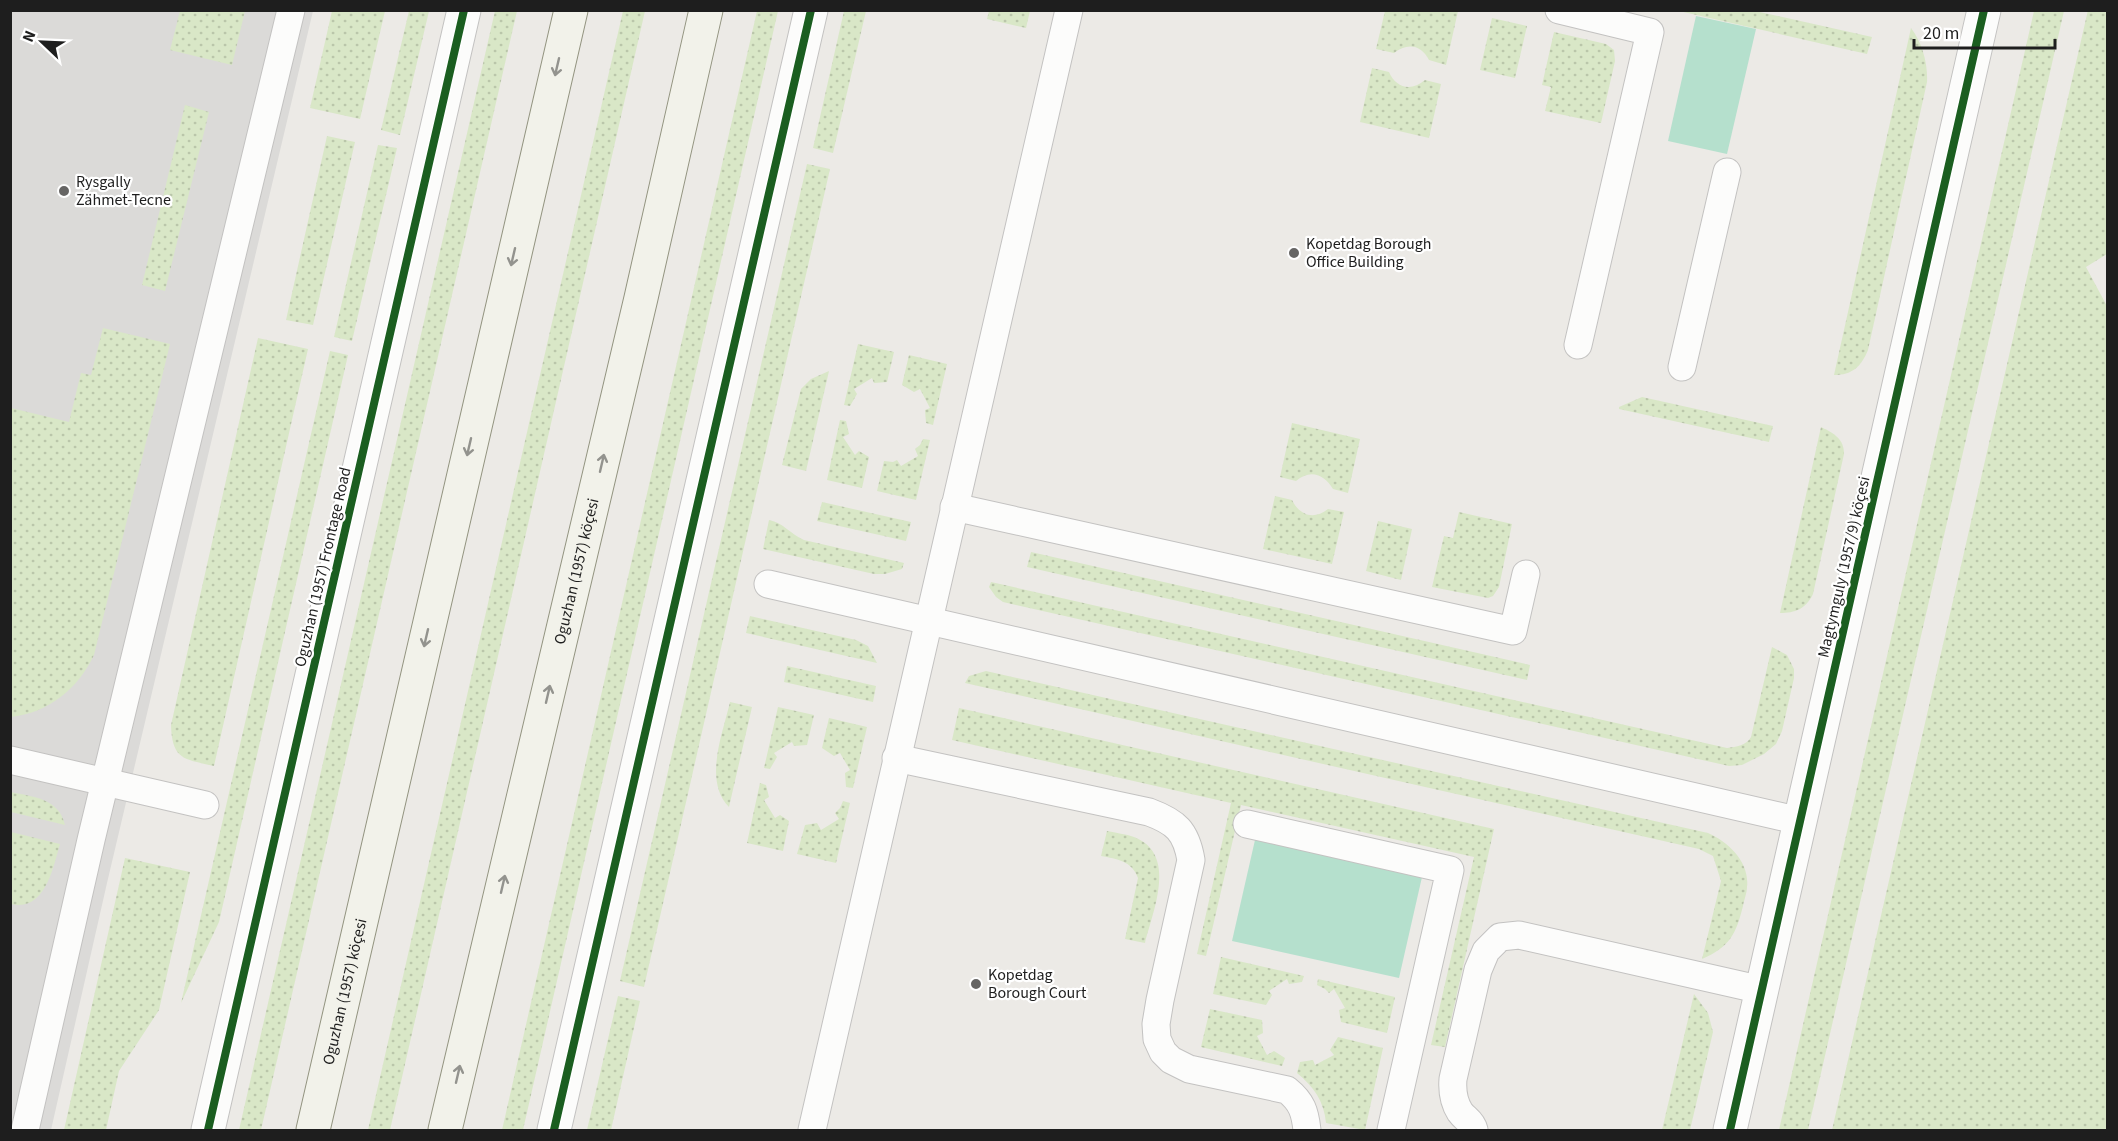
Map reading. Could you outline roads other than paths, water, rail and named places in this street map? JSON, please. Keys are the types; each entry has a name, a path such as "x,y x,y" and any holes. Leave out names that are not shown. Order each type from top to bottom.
{"main road":[{"name":"Oguzhan (1957) köçesi","path":"313,1131 571,10"},
{"name":"Oguzhan (1957) köçesi","path":"445,1131 641,298 706,10"}],"street":[{"name":"Oguzhan (1957) Frontage Road","path":"208,1131 464,10"},
{"path":"554,1131 811,10"},
{"name":"Magtymguly (1957/9) köçesi","path":"1730,1131 1984,10"}],"lane":[{"path":"25,1131 105,781 291,10"},
{"path":"812,1131 1069,10"},
{"path":"1559,10 1650,32 1578,345"},
{"path":"1682,367 1727,172"},
{"path":"954,507 1513,631 1526,574"},
{"path":"768,584 1800,821"},
{"path":"896,758 1149,812 1166,818 1179,828 1185,838 1191,860 1158,1008 1157,1039 1163,1052 1171,1060 1189,1069 1287,1090 1298,1099 1305,1112 1307,1131"},
{"path":"10,760 205,804"},
{"path":"1247,824 1450,870 1390,1131"},
{"path":"1474,1131 1473,1124 1460,1113 1452,1096 1453,1079 1478,970 1486,951 1500,937 1519,935 1762,990"}],"place":[{"name":"Rysgally Zähmet-Tecne","path":"64,191"},
{"name":"Kopetdag Borough Office Building","path":"1294,253"},
{"name":"Kopetdag Borough Court","path":"976,984"}]}
